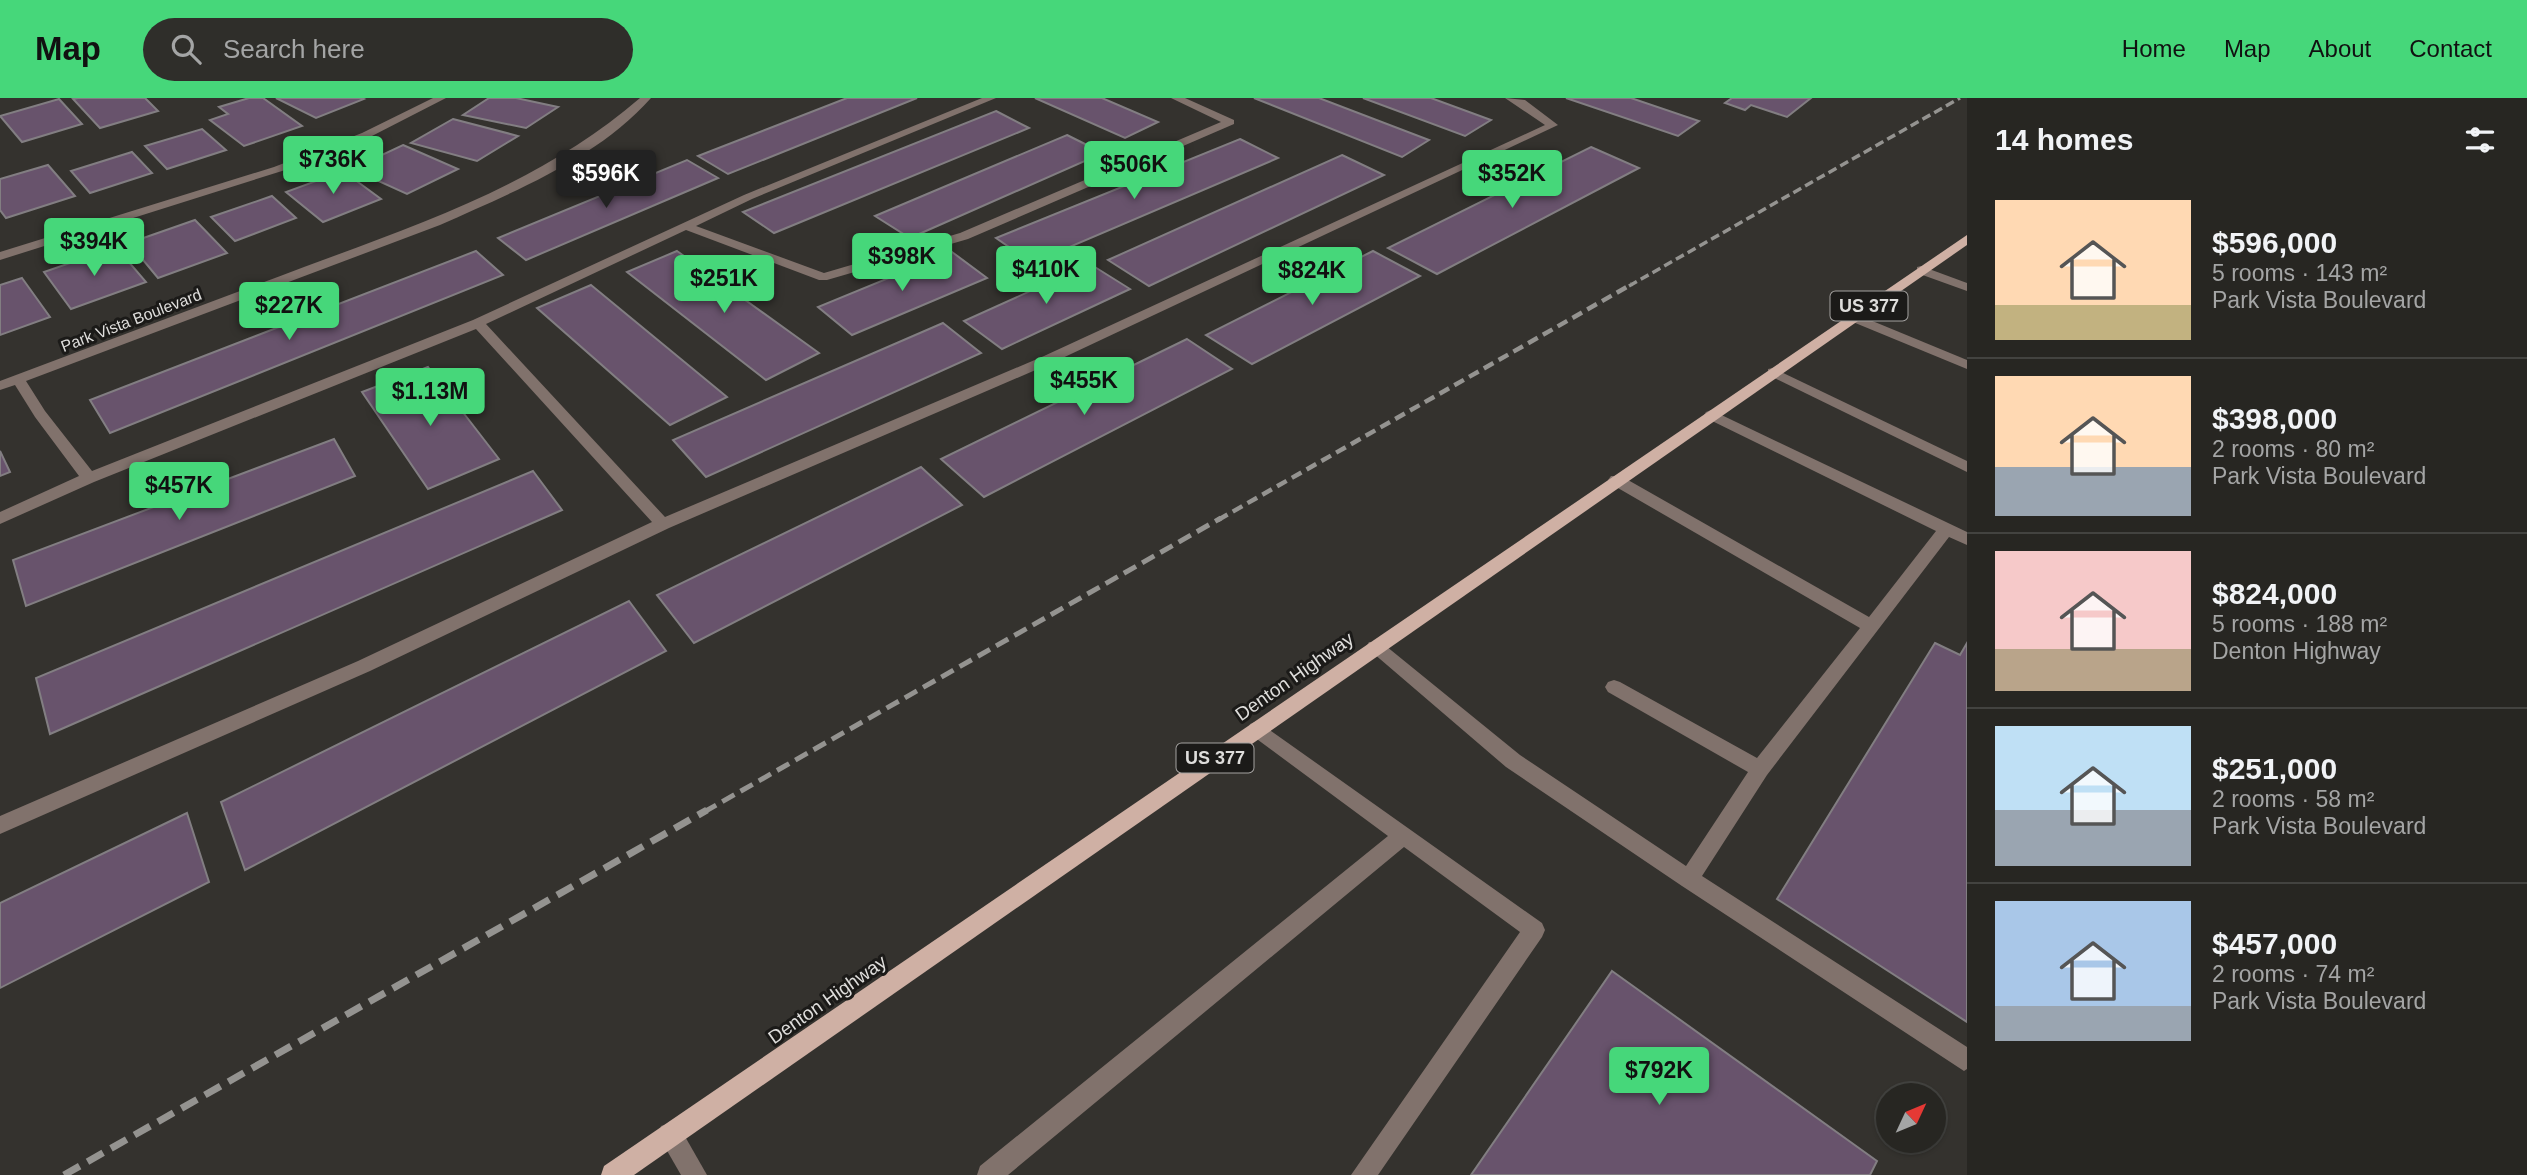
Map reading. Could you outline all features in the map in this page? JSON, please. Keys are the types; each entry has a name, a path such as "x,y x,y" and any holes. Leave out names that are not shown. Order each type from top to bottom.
{"main road":[{"name":"Denton Highway","path":"612,1175 1967,239"}],"street":[{"path":"0,256 278,169 366,135 441,98"},
{"name":"Park Vista Boulevard","path":"0,386 436,222 486,200 569,157 614,126 646,98"},
{"path":"0,518 89,478 478,323 748,197 991,98"},
{"path":"685,226 823,277 964,236 1230,122 1176,98"},
{"path":"0,825 364,666 663,524 1049,359 1404,197 1553,125 1521,102 1510,98"},
{"path":"1921,270 1967,287"},
{"path":"1853,317 1967,365"},
{"path":"478,323 663,524"},
{"path":"1773,372 1967,467"},
{"path":"18,379 40,414 89,478"},
{"path":"1711,415 1967,539"},
{"path":"1616,480 1872,627"},
{"path":"1689,880 1760,769 1946,530"},
{"path":"1375,647 1513,761 1689,880 1964,1059"},
{"path":"1614,687 1760,769"},
{"path":"1257,729 1534,930 1363,1175"},
{"path":"989,1175 1404,835"},
{"path":"670,1135 695,1175"}],"building":[{"path":"145,98 158,111 100,128 73,99"},
{"path":"249,98 263,98 302,126 244,146 210,120 228,114 219,107"},
{"path":"276,98 362,98 364,99 316,118"},
{"path":"489,98 516,98 558,107 526,128 463,115"},
{"path":"847,98 917,98 728,174 698,156"},
{"path":"1035,98 1102,98 1158,122 1125,138"},
{"path":"1254,98 1319,98 1429,140 1402,157"},
{"path":"1363,98 1431,98 1491,120 1465,136"},
{"path":"1566,98 1631,98 1699,121 1678,136"},
{"path":"1732,98 1811,98 1787,117 1751,105 1745,110 1725,103"},
{"path":"59,99 82,124 22,142 0,116"},
{"path":"996,111 1029,128 774,233 743,212"},
{"path":"453,119 518,136 477,161 411,143"},
{"path":"202,129 226,150 167,169 145,146"},
{"path":"1067,135 1103,153 910,238 875,216"},
{"path":"1240,139 1278,158 1032,263 996,238"},
{"path":"403,145 458,169 407,194 352,169"},
{"path":"1591,147 1639,168 1437,274 1388,248"},
{"path":"132,152 152,173 90,193 71,171"},
{"path":"1342,155 1384,175 1149,286 1108,260"},
{"path":"687,160 718,178 526,260 498,238"},
{"path":"48,165 75,196 6,218 0,210 0,179"},
{"path":"343,171 381,199 323,222 286,192"},
{"path":"272,196 296,218 235,241 211,217"},
{"path":"195,220 227,253 158,278 129,243"},
{"path":"116,247 146,282 71,309 44,272"},
{"path":"476,251 503,275 110,433 90,400"},
{"path":"677,251 819,353 766,380 627,272"},
{"path":"1373,251 1420,276 1252,364 1206,335"},
{"path":"952,252 987,278 852,335 818,307"},
{"path":"1090,264 1130,289 1002,349 964,321"},
{"path":"22,278 50,317 0,335 0,285"},
{"path":"591,285 727,397 670,425 537,308"},
{"path":"943,323 981,353 706,477 673,440"},
{"path":"1187,339 1232,369 984,497 941,459"},
{"path":"428,367 499,459 428,489 362,392"},
{"path":"334,439 355,476 26,606 13,560"},
{"path":"0,451 10,472 0,476"},
{"path":"921,467 962,505 694,643 657,595"},
{"path":"533,471 562,510 50,734 36,678"},
{"path":"629,601 666,651 245,870 221,802"},
{"path":"1935,643 1960,655 1967,643 1967,1022 1777,899"},
{"path":"187,813 209,882 0,988 0,903"},
{"path":"1612,971 1877,1161 1870,1175 1471,1175"}],"railway":[{"path":"1629,286 1960,98"},
{"path":"1218,520 1632,284"},
{"path":"704,812 1221,518"},
{"path":"64,1175 707,810"}]}
